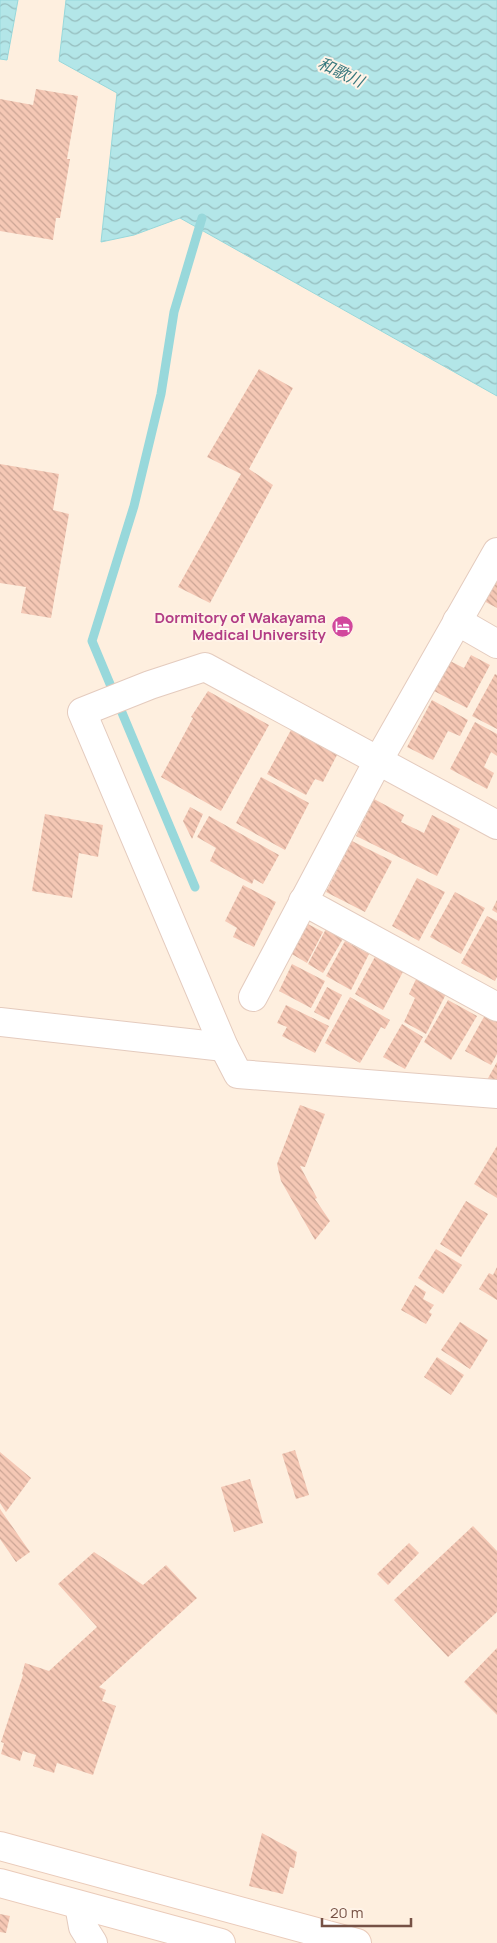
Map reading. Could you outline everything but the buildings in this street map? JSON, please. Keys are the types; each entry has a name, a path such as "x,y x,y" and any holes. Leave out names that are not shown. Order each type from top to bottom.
{"street":[{"path":"254,997 378,761 497,552"},
{"path":"457,621 497,644"},
{"path":"497,825 205,667 150,685 82,712 224,1047 238,1074 497,1094"},
{"path":"303,901 497,1007"},
{"path":"0,1022 224,1047"},
{"path":"0,1846 357,1943"},
{"path":"0,1883 220,1943"},
{"path":"79,1905 83,1927 94,1943"}],"water":[{"path":"0,0 18,0 7,60 0,59"},
{"name":"和歌川","path":"66,0 497,0 497,396 180,218 134,235 101,242 117,93 59,61"}],"waterway":[{"path":"195,887 92,641 134,506 161,394 174,312 202,218"}],"place":[{"name":"Dormitory of Wakayama Medical University","path":"342,626"}]}
